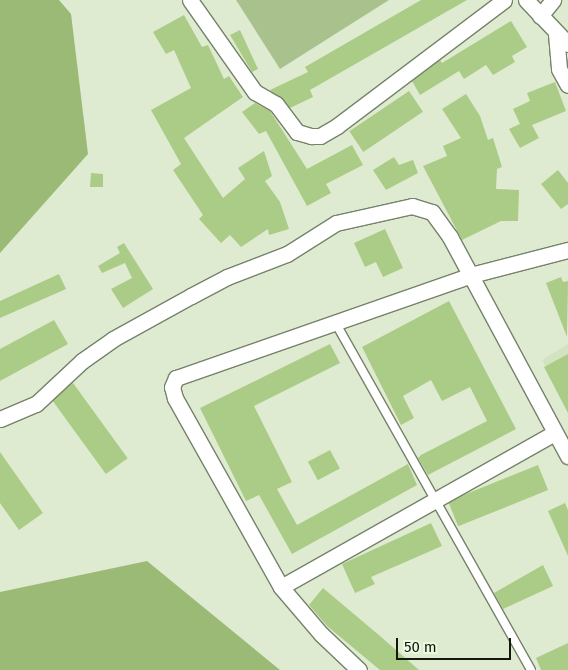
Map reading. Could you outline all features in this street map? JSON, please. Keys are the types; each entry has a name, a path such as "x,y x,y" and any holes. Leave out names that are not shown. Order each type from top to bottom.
{"street":[{"path":"190,0 255,92 273,101 297,132 311,136 320,136 337,126 504,0"},
{"path":"526,0 562,39 559,69 568,85"},
{"path":"540,16 553,0"},
{"path":"0,419 36,404 82,361 113,340 227,277 287,254 336,223 399,208 423,208 437,218 471,275 568,456"},
{"path":"358,670 321,634 282,587 208,459 172,387 176,378 185,373 471,275 568,250"},
{"path":"282,587 554,433"}],"lane":[{"path":"335,322 437,499 531,670"}],"shaded area":[{"path":"236,0 389,0 280,69"},
{"path":"568,344 568,404 542,360"}],"green space":[{"path":"0,0 59,0 71,14 88,154 0,253"},
{"path":"147,561 280,670 0,670 0,592"}],"building":[{"path":"421,0 467,0 310,90 313,97 290,108 270,90 308,72 305,67"},
{"path":"184,15 202,47 208,45 224,79 229,76 243,97 184,138 223,198 245,179 238,168 264,151 272,176 265,181 280,202 289,229 269,235 268,229 241,247 230,235 221,243 199,219 203,215 173,170 181,164 151,110 191,88 174,50 166,54 153,32"},
{"path":"511,21 527,47 512,56 515,62 493,75 486,65 464,79 459,71 420,95 412,81 440,60 442,63"},
{"path":"240,30 258,69 252,72 230,35"},
{"path":"555,82 566,111 532,125 539,138 520,148 509,129 520,124 513,109 530,101 527,93"},
{"path":"409,91 423,112 363,152 349,131"},
{"path":"466,94 480,116 488,140 493,138 502,167 497,169 496,189 519,190 518,221 501,221 462,240 423,166 447,156 443,146 461,138 442,109"},
{"path":"255,103 270,111 307,169 352,145 363,165 326,184 331,193 307,206 266,131 259,134 242,112"},
{"path":"394,157 399,165 413,160 418,173 386,190 373,170"},
{"path":"558,170 568,183 568,204 561,209 541,184"},
{"path":"91,173 103,174 103,187 90,187"},
{"path":"385,229 403,268 383,277 376,262 365,267 354,243"},
{"path":"124,243 153,289 123,308 111,289 132,278 125,263 102,273 98,266 120,253 117,247"},
{"path":"59,274 66,289 0,318 0,301"},
{"path":"561,277 563,282 568,281 567,337 546,283"},
{"path":"449,301 516,429 428,475 418,458 421,455 487,421 470,387 442,401 431,380 403,396 414,418 401,425 362,347"},
{"path":"54,320 68,344 0,381 0,349"},
{"path":"330,344 340,363 254,406 292,482 277,489 297,525 408,464 417,485 292,554 259,495 246,501 200,408"},
{"path":"568,354 568,413 544,367"},
{"path":"73,383 128,458 106,474 51,399"},
{"path":"330,450 340,469 318,480 308,462"},
{"path":"0,452 43,513 19,530 0,503"},
{"path":"538,465 548,490 458,526 448,501"},
{"path":"565,503 568,510 568,556 548,511"},
{"path":"431,523 442,546 371,577 375,584 355,593 342,564"},
{"path":"543,565 553,586 503,609 494,593"},
{"path":"323,588 419,670 380,670 327,626 309,605"},
{"path":"568,643 568,670 541,670 536,658"}]}
